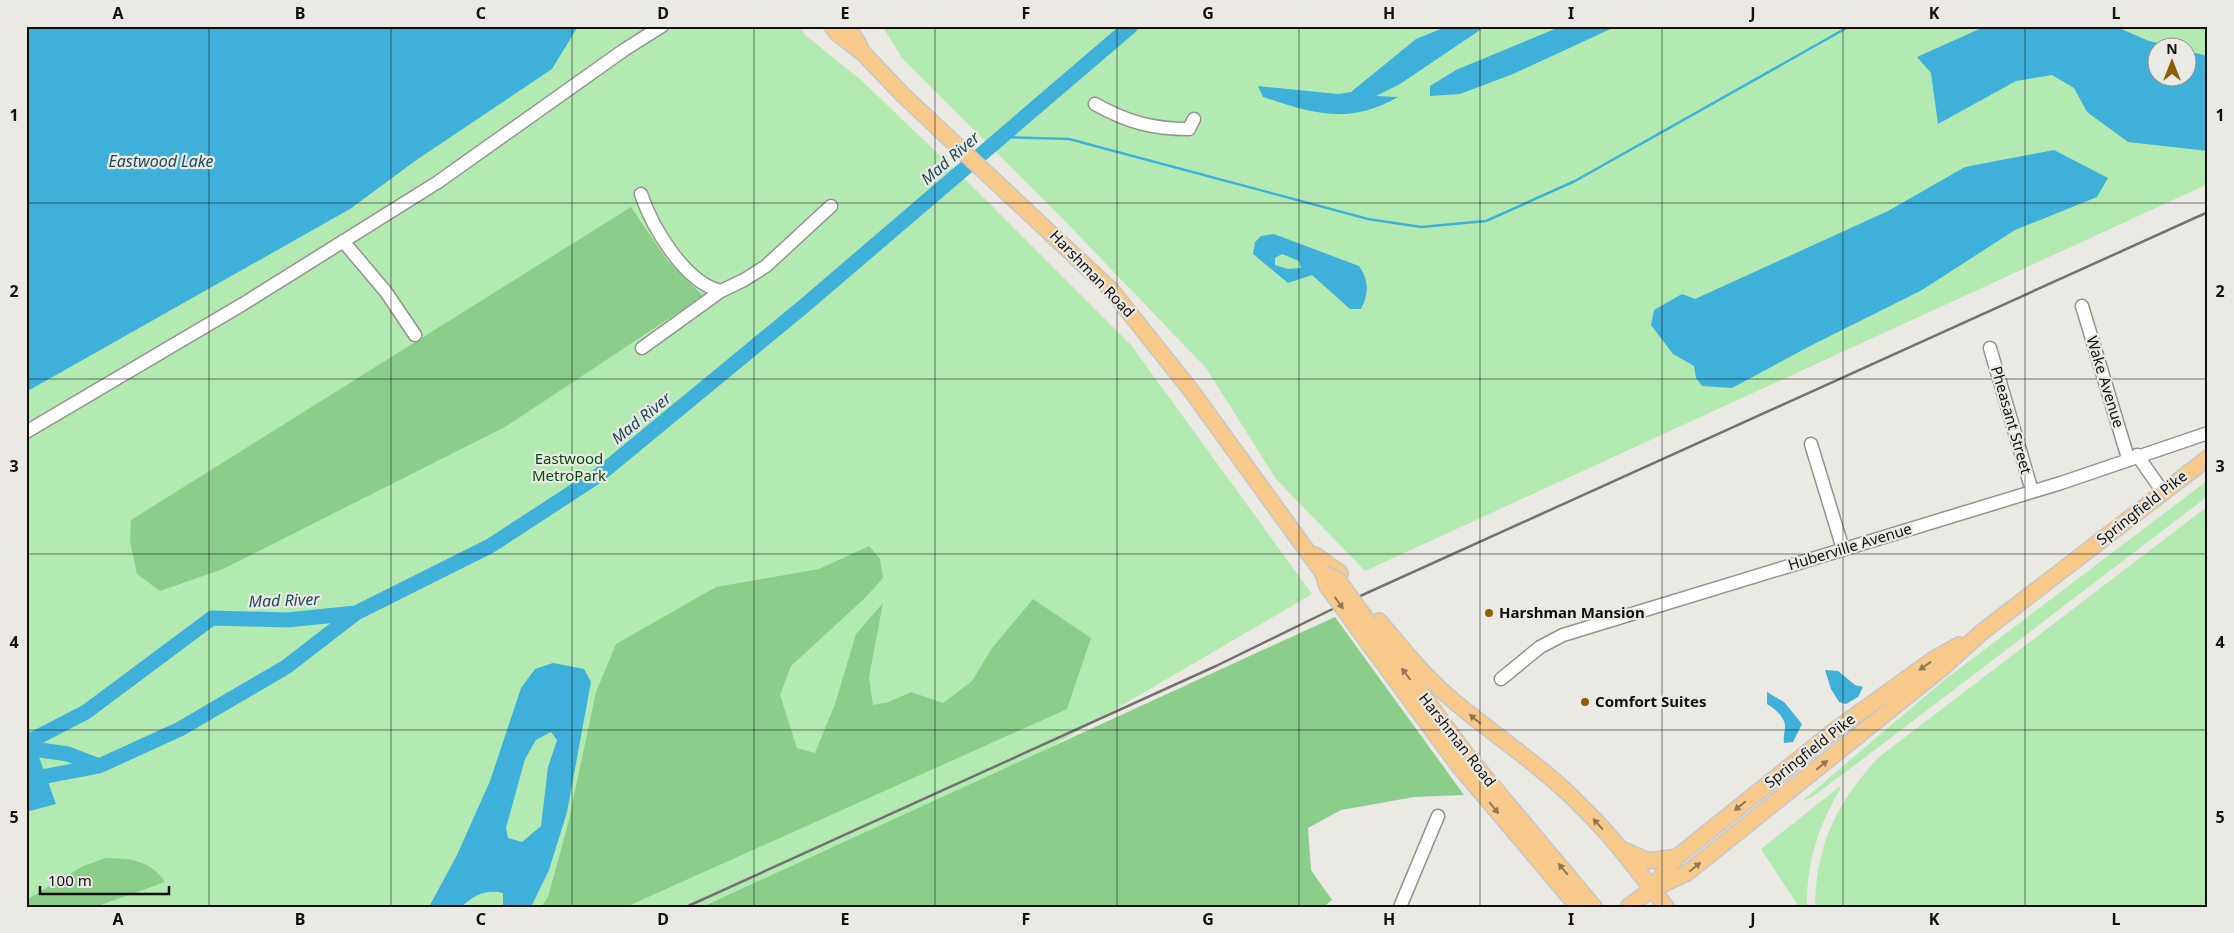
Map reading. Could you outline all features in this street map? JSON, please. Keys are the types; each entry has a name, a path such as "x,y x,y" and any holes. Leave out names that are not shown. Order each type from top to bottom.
{"main road":[{"name":"Harshman Road","path":"832,26 837,33 863,53 934,124 1117,296 1190,389 1324,573 1327,586 1369,625 1469,758 1594,907"},
{"name":"Harshman Road","path":"848,26 863,53"},
{"name":"Springfield Pike","path":"1652,888 1687,873 1941,669 1982,632 2208,458"},
{"path":"1305,548 1340,573 1369,625 1488,729 1527,757 1583,807 1620,849 1666,907"},
{"name":"Harshman Road","path":"1369,625 1459,766 1578,907"},
{"name":"Springfield Pike","path":"1628,907 1652,888 1677,857 1834,731 1934,659 1982,632"},
{"path":"1620,849 1649,861 1677,857"}],"street":[{"path":"26,432 172,347 438,182 624,50 662,26"},
{"path":"1095,104 1124,119 1148,126 1189,129 1194,119"},
{"path":"641,194 657,228 677,258 694,277 709,287 721,291"},
{"path":"642,348 721,291 744,280 766,266 831,206"},
{"path":"343,241 386,292 415,335"},
{"name":"Wake Avenue","path":"2082,306 2133,457"},
{"name":"Pheasant Street","path":"1990,348 2032,491"},
{"name":"Huberville Avenue","path":"1501,679 1540,647 1564,635 2032,491 2208,432"},
{"path":"1811,444 1843,549"},
{"path":"2133,457 2163,492"},
{"path":"1400,907 1438,816"}],"green space":[{"name":"Eastwood MetroPark","path":"26,26 800,26 804,34 861,80 974,188 1131,345 1312,594 797,896 773,907 26,907"},
{"path":"882,26 2208,26 2208,184 1365,571 1276,479 1206,368 1062,218 902,58"},
{"path":"631,207 667,260 703,296 505,427 223,569 160,591 137,574 130,541 131,520"},
{"path":"2208,480 2208,496 1863,759 1812,797 1802,801 1943,681"},
{"path":"2208,506 2208,907 1815,907 1816,884 1820,863 1832,825 1851,791 1879,757"},
{"path":"869,546 880,559 883,578 865,598 791,666 780,695 797,748 815,753 835,704 856,634 883,603 869,677 873,705 889,702 911,692 943,703 972,681 992,648 1033,599 1091,638 1067,709 626,907 541,907 548,897 568,824 596,692 616,644 716,587 819,569"},
{"path":"1335,617 1464,795 1414,797 1341,810 1308,828 1311,870 1332,900 1324,907 702,907"},
{"path":"1839,787 1841,788 1826,816 1815,845 1809,875 1807,907 1799,907 1761,849"},
{"path":"106,858 140,862 154,869 165,882 95,907 26,907 26,900 83,866"}],"water":[{"name":"Eastwood Lake","path":"26,26 580,26 552,69 415,161 350,209 26,392"},
{"path":"1448,26 1486,26 1400,84 1376,96 1398,97 1380,106 1347,114 1315,112 1263,97 1258,86 1338,94 1351,92 1416,39"},
{"path":"1562,26 1617,26 1513,74 1460,94 1430,96 1430,86 1456,70"},
{"path":"1986,26 2114,26 2146,40 2146,88 2196,88 2196,53 2208,56 2208,151 2128,142 2087,112 2074,88 2052,75 2016,81 1938,124 1931,73 1917,57"},
{"path":"2054,150 2108,178 2097,197 2015,230 1922,290 1810,346 1732,388 1702,386 1696,378 1694,366 1673,354 1651,325 1654,310 1682,294 1695,299 1888,211 1965,167"},
{"path":"1274,234 1359,266 1365,277 1367,287 1361,309 1350,309 1312,275 1288,283 1253,254 1255,242 1261,236","holes":["1282,254 1299,261 1301,268 1288,269 1275,265 1275,258"]},
{"path":"553,663 584,669 591,682 567,812 549,870 531,907 503,907 503,893 491,892 476,896 462,907 429,907 457,855 490,781 521,688 535,669","holes":["551,732 557,740 548,767 541,826 522,842 508,838 506,828 525,759 536,740"]},
{"path":"1825,670 1838,671 1855,685 1863,687 1858,697 1846,704 1839,702 1831,689"},
{"path":"1767,692 1784,702 1802,724 1793,742 1784,743 1785,723 1779,713 1767,704"},
{"path":"26,721 56,804 26,812"}],"waterway":[{"name":"Mad River","path":"26,743 86,712 212,618 287,620 356,613 490,546 599,475 804,306 1131,26"},
{"path":"1000,137 1069,139 1368,219 1421,227 1486,221 1575,181 1850,26"},
{"path":"26,748 68,754 99,766 180,729 286,667 356,613"},
{"name":"Mad River","path":"26,780 99,766"}],"railway":[{"path":"686,907 1216,666 1347,602 2208,212"}],"place":[{"name":"Harshman Mansion","path":"1489,613"},
{"name":"Comfort Suites","path":"1585,702"}]}
